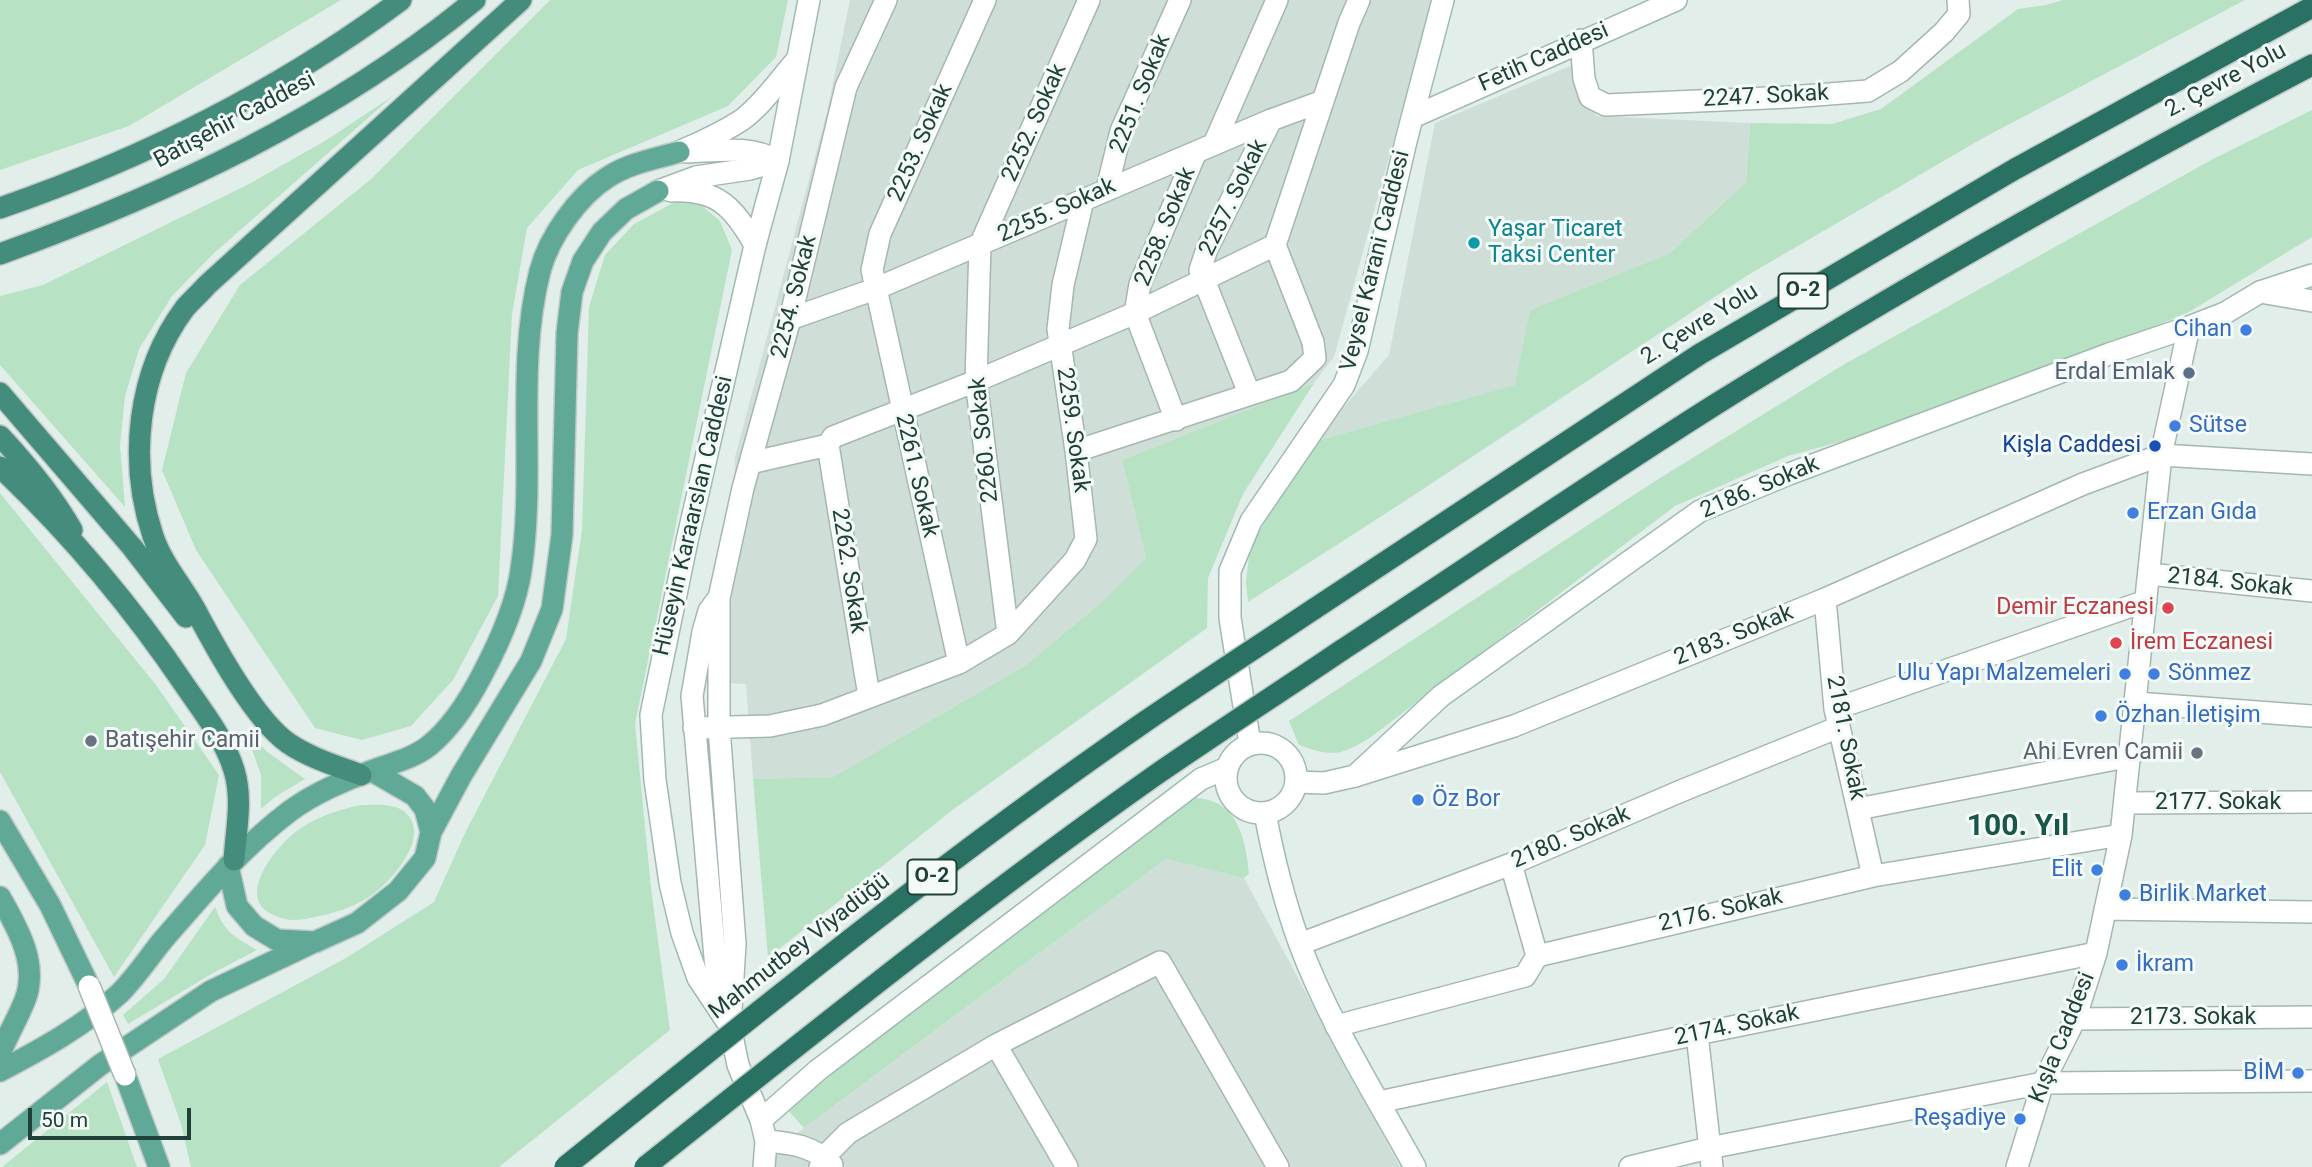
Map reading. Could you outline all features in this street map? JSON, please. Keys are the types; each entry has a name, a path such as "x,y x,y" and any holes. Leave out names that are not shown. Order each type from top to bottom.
{"highway":[{"name":"Batışehir Caddesi","path":"0,208 110,165 204,121 302,66 401,0"},
{"name":"Batışehir Caddesi","path":"0,254 152,194 244,150 376,71 475,0"},
{"path":"366,773 308,754 287,742 267,723 216,649 189,598 165,564 153,536 141,471 140,430 145,394 165,342 186,308 207,285 522,0"},
{"name":"2. Çevre Yolu","path":"1314,609 1711,347 2015,169 2312,7"},
{"name":"2. Çevre Yolu","path":"645,1167 1012,880 1158,774 1563,503 1811,346 2046,208 2312,65"},
{"path":"0,393 101,510 194,627 216,649"},
{"path":"0,436 58,505 83,551"},
{"path":"0,467 83,551 143,624 225,747 234,770 239,797 231,863"},
{"name":"Mahmutbey Viyadüğü","path":"565,1167 939,872 1142,724 1314,609"}],"main road":[{"path":"0,1072 51,1044 121,992 231,863 256,838 294,808 429,746 454,721 482,675 507,622 521,572 526,393 533,309 541,269 555,238 586,195 606,178 628,166 679,152"},
{"path":"0,1144 100,1065 211,990 357,923 398,891 425,858 431,832 461,776 531,661 552,609 562,535 567,333 572,292 583,261 602,232 626,209 658,191"},
{"path":"366,773 415,796 425,809 431,832"},
{"path":"0,821 50,905 89,986"},
{"path":"231,863 237,906 254,926 277,940 315,942"},
{"path":"0,897 21,934 29,979 26,996 0,1054"},
{"path":"125,1075 159,1167"}],"street":[{"name":"Hüseyin Karaarslan Caddesi","path":"730,1025 698,978 682,933 670,883 659,806 651,715 755,245 778,161 809,0"},
{"name":"2254. Sokak","path":"719,598 750,463 790,319 846,87 886,0"},
{"name":"2253. Sokak","path":"875,289 872,270 880,234 985,0"},
{"name":"2252. Sokak","path":"980,245 1089,0"},
{"name":"2251. Sokak","path":"1107,189 1121,131 1180,0"},
{"name":"2258. Sokak","path":"1176,420 1135,313 1140,284 1277,0"},
{"path":"1076,451 1291,381 1315,358 1313,342 1275,245 1359,0"},
{"name":"Veysel Karani Caddesi","path":"1250,744 1230,618 1230,571 1251,521 1344,385 1357,351 1443,0"},
{"path":"1660,0 1675,0"},
{"name":"Fetih Caddesi","path":"1413,117 1675,0"},
{"name":"2247. Sokak","path":"1581,40 1584,79 1590,97 1606,105 1867,91 1901,71 1944,32 1959,14 1958,0"},
{"path":"679,152 719,134 744,118 761,103 796,61"},
{"name":"2255. Sokak","path":"790,319 875,289 1271,120 1323,101"},
{"name":"2257. Sokak","path":"1249,393 1200,270 1207,249 1271,120"},
{"path":"679,152 744,150 767,155 778,161"},
{"path":"658,191 696,177 750,169 778,161"},
{"path":"658,191 693,190 710,194 732,212 746,228 755,245"},
{"name":"2259. Sokak","path":"694,729 770,726 822,715 959,663 1008,634 1074,560 1086,539 1058,329 1063,285 1083,200"},
{"name":"2260. Sokak","path":"980,245 976,381 1008,634"},
{"path":"750,463 828,445 833,438 1135,313 1275,245"},
{"name":"2186. Sokak","path":"1355,776 1441,696 1700,511 1789,474 2109,354 2189,327 2225,313 2260,292 2312,275"},
{"name":"2261. Sokak","path":"875,289 959,663"},
{"path":"2260,292 2312,301"},
{"name":"Kışla Caddesi","path":"2017,1167 2043,1083 2075,1019 2096,953 2121,835 2161,455 2189,327"},
{"name":"2262. Sokak","path":"828,445 869,696"},
{"path":"2161,455 2312,464"},
{"name":"2183. Sokak","path":"1296,782 1324,783 1355,776 1514,726 1825,599 2083,484 2161,455"},
{"name":"2184. Sokak","path":"2149,574 2312,591"},
{"path":"719,598 719,727 735,944 730,1025"},
{"path":"719,598 709,611 696,666 692,696 694,729 716,968 738,1065 761,1120 766,1141 764,1167"},
{"name":"2181. Sokak","path":"1825,599 1837,718 1873,876"},
{"name":"2180. Sokak","path":"1300,944 1511,864 1837,718 2146,601"},
{"path":"2136,703 2312,716"},
{"path":"1250,744 1273,745 1283,750 1296,770 1293,793 1286,803 1276,810 1253,812 1234,800 1228,790 1227,768 1240,749 1250,744"},
{"path":"1858,809 2131,756"},
{"path":"761,1120 818,1070 1201,779 1227,768"},
{"name":"2177. Sokak","path":"2125,803 2312,802"},
{"path":"1265,813 1272,852 1300,944 1336,1026 1415,1167"},
{"name":"2176. Sokak","path":"1537,956 1873,876 2121,835"},
{"path":"1336,1026 1525,976 1537,956 1511,864"},
{"path":"2105,909 2312,912"},
{"name":"2174. Sokak","path":"1379,1102 2096,953"},
{"path":"766,1141 798,1144 826,1164 848,1133 996,1045 1160,962 1278,1167"},
{"path":"89,986 125,1075"},
{"name":"2173. Sokak","path":"2075,1019 2312,1017"},
{"path":"1697,1034 1711,1158"},
{"path":"996,1045 1067,1167"},
{"path":"1630,1167 1711,1158 2043,1083 2312,1081"}],"shaded area":[{"path":"850,0 1436,0 1425,26 1334,357 1314,383 1122,460 1146,558 1103,601 1026,665 833,777 753,779 746,684 729,683 735,457 827,112"},
{"path":"1577,63 1579,94 1597,116 1750,123 1746,182 1670,253 1530,310 1516,385 1313,442 1389,355 1435,123"},
{"path":"1166,859 1244,878 1400,1167 773,1167 772,1152"}],"green space":[{"path":"0,0 341,0 129,126 0,170"},
{"path":"550,0 788,0 776,57 728,106 578,170 527,228 512,314 498,596 453,680 411,726 362,740 315,728 196,550 162,470 186,373 240,285 370,180"},
{"path":"2063,0 2245,0 1983,138 1748,275 1248,602 1246,582 1250,547 1313,442 1515,385 1530,310 1670,253 1746,182 1750,123 1832,124 1881,109 2018,9"},
{"path":"393,96 213,254 172,296 139,349 125,396 120,445 125,507 0,365 0,296 43,285 249,184 325,141"},
{"path":"2312,110 2312,237 2189,312 2049,371 1865,435 1788,456 1675,506 1371,737 1352,748 1336,753 1299,745 1289,721 1652,483 1843,365 2213,159"},
{"path":"696,201 720,221 732,250 635,724 651,888 670,1030 499,1167 191,1167 181,1124 158,1059 346,958 434,902 466,831 566,639 582,530 589,307 605,255 634,224 675,202"},
{"path":"1314,383 1243,494 1208,578 1207,628 951,811 768,958 753,779 833,777 1026,665 1103,601 1146,558 1122,460"},
{"path":"0,493 156,685 219,775 205,845 114,977 0,772"},
{"path":"254,738 266,751 305,779 261,809 261,775 249,741"},
{"path":"1190,798 1206,799 1218,804 1236,821 1245,846 1249,874 1244,878 1166,859 804,1128 787,1109"},
{"path":"361,805 393,806 411,819 414,829 409,852 386,883 353,906 305,919 281,918 263,908 258,898 261,875 285,842 317,819"},
{"path":"215,907 222,923 231,933 257,950 128,1024 123,1015 164,979"},
{"path":"107,1082 137,1167 2,1167"}],"place":[{"name":"Yaşar Ticaret Taksi Center","path":"1474,243"},
{"name":"Cihan","path":"2246,330"},
{"name":"Erdal Emlak","path":"2189,373"},
{"name":"Sütse","path":"2175,426"},
{"name":"Kişla Caddesi","path":"2155,446"},
{"name":"Erzan Gıda","path":"2133,513"},
{"name":"Demir Eczanesi","path":"2168,608"},
{"name":"İrem Eczanesi","path":"2116,643"},
{"name":"Ulu Yapı Malzemeleri","path":"2125,674"},
{"name":"Sönmez","path":"2154,674"},
{"name":"Özhan İletişim","path":"2101,716"},
{"name":"Batışehir Camii","path":"91,741"},
{"name":"Ahi Evren Camii","path":"2197,753"},
{"name":"Öz Bor","path":"1418,800"},
{"name":"Elit","path":"2097,870"},
{"name":"Birlik Market","path":"2125,895"},
{"name":"İkram","path":"2122,965"},
{"name":"BİM","path":"2298,1073"},
{"name":"Reşadiye","path":"2020,1119"}],"district":[{"name":"100. Yıl","path":"2018,827"}]}
